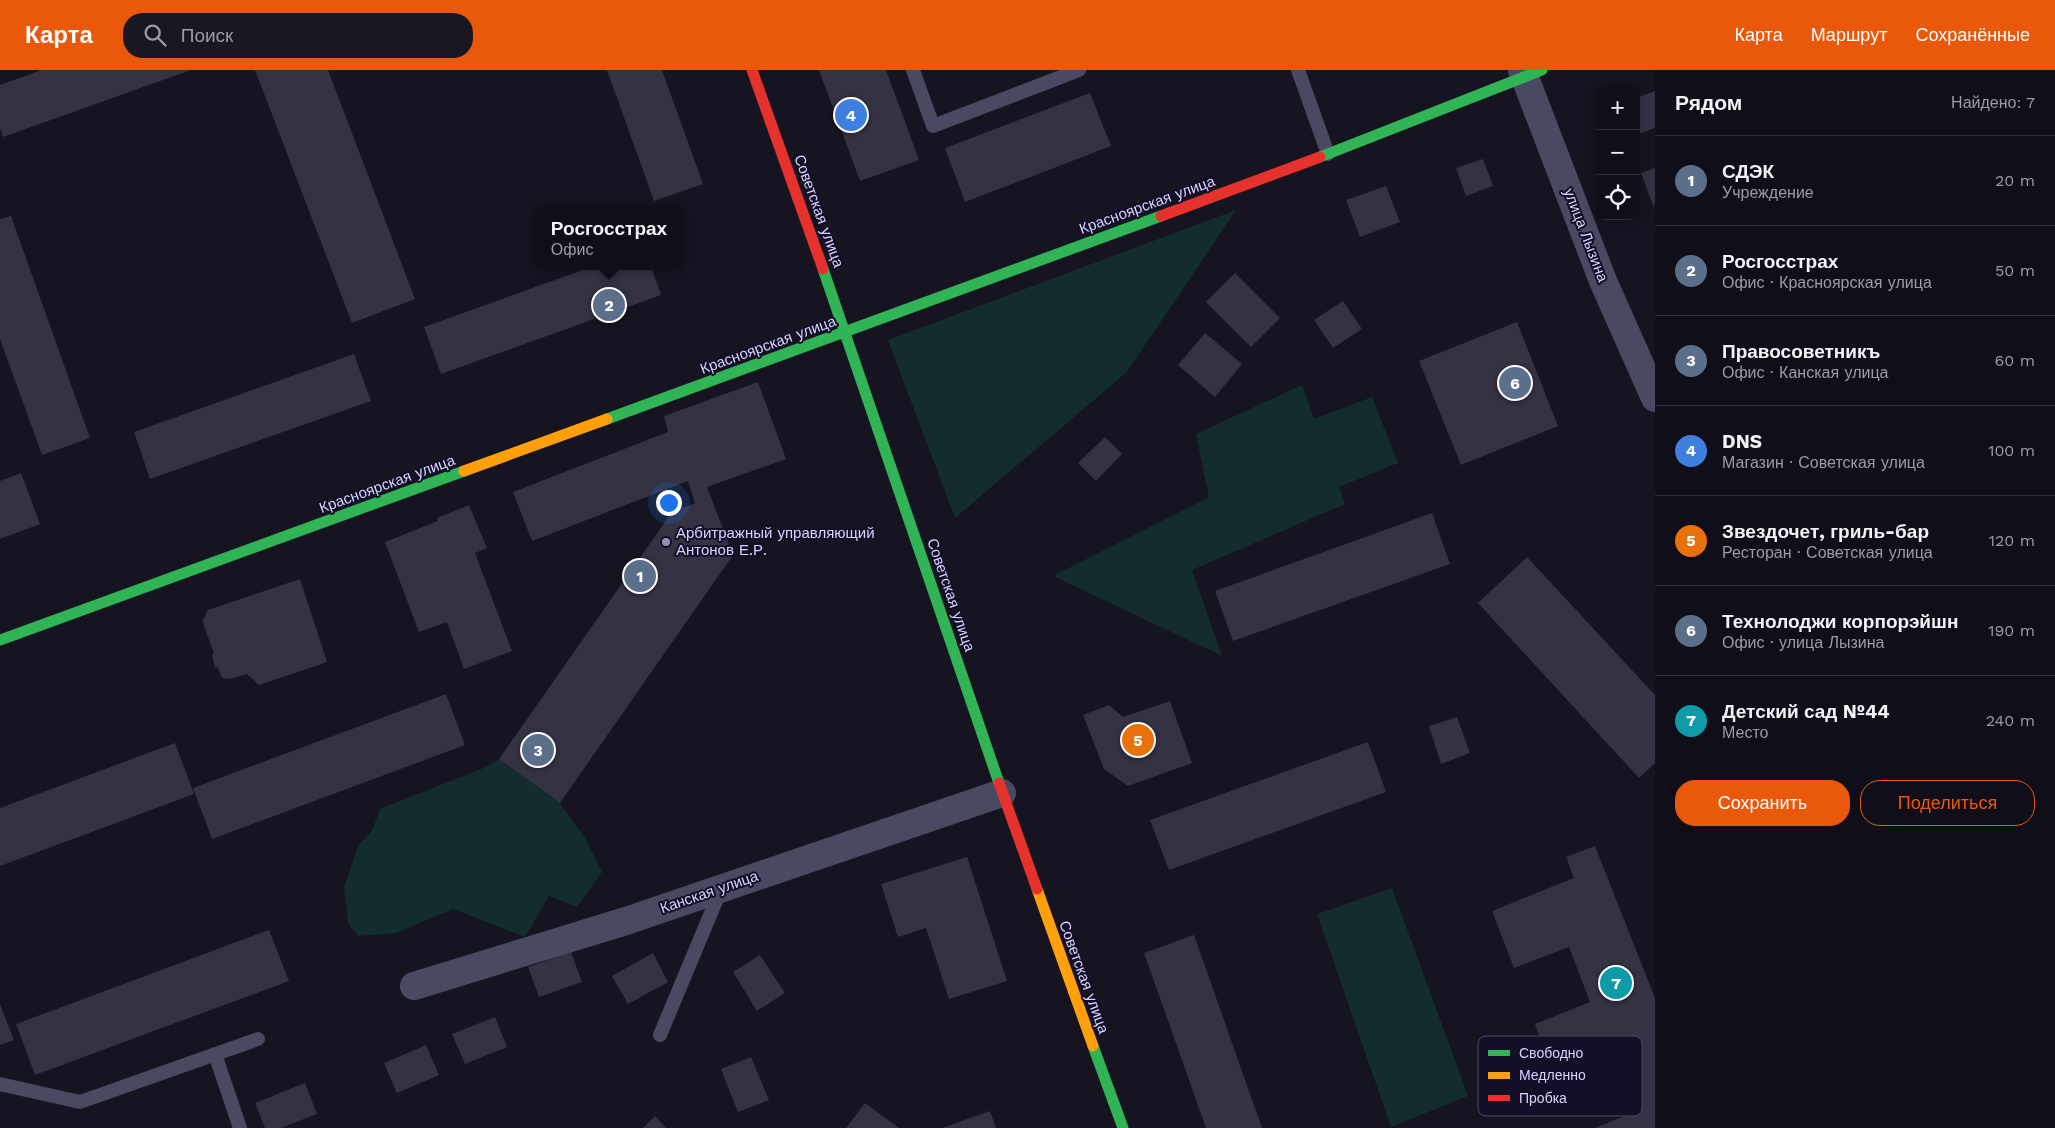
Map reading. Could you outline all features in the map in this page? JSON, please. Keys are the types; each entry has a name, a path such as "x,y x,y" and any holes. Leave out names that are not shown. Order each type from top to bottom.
{"main road":[{"name":"Советская улица","path":"752,70 846,333 1002,793 1123,1128"},
{"name":"Красноярская улица","path":"0,640 846,333 1328,154 1530,72"}],"street":[{"name":"улица Лызина","path":"1530,72 1603,281 1655,398"},
{"name":"Канская улица","path":"414,986 626,921 1002,793"}],"lane":[{"path":"913,70 934,126 1079,70"},
{"path":"1298,70 1328,154"},
{"path":"660,1036 721,888"},
{"path":"0,1084 80,1102 258,1039"},
{"path":"215,1054 240,1128"}],"green space":[{"path":"1236,210 1127,372 955,518 888,340"},
{"path":"1302,385 1314,419 1372,397 1398,463 1339,487 1345,504 1192,570 1222,656 1053,576 1209,497 1196,434"},
{"path":"499,759 560,803 585,838 602,872 577,907 549,896 525,937 453,909 397,933 359,936 348,924 344,887 358,846 372,831 380,809 486,767"},
{"path":"1392,888 1468,1096 1391,1127 1317,914"}],"building":[{"path":"42,70 191,70 3,137 0,128 0,85"},
{"path":"255,70 328,70 415,299 352,323"},
{"path":"607,70 662,70 703,184 654,201"},
{"path":"819,70 886,70 919,160 860,181"},
{"path":"1655,91 1655,128 1640,134 1640,130 1640,97"},
{"path":"1090,93 1111,146 965,202 945,148"},
{"path":"1483,159 1493,186 1466,196 1456,168"},
{"path":"1655,168 1655,204 1653,205 1641,173"},
{"path":"1386,186 1400,222 1360,237 1346,200"},
{"path":"11,216 90,438 42,455 0,339 0,219"},
{"path":"583,270 652,270 661,295 441,374 424,327"},
{"path":"1235,273 1280,318 1251,347 1206,302"},
{"path":"1343,301 1362,329 1333,348 1314,320"},
{"path":"1517,322 1558,426 1461,465 1419,361"},
{"path":"1205,333 1242,364 1215,397 1178,365"},
{"path":"354,354 371,401 150,479 134,432"},
{"path":"758,382 786,459 707,487 733,555 560,803 499,759 672,512 695,503 688,481 532,541 513,492 668,432 664,416"},
{"path":"1105,437 1122,454 1096,481 1078,463"},
{"path":"21,473 40,524 0,539 0,481"},
{"path":"469,505 487,548 475,553 512,651 464,669 447,622 419,632 385,542 438,521 437,518"},
{"path":"1432,513 1450,564 1233,641 1215,591"},
{"path":"1527,557 1655,695 1655,763 1639,778 1478,603"},
{"path":"300,579 327,662 259,685 247,674 230,679 222,678 218,667 215,668 212,655 214,654 204,626 203,620 208,610"},
{"path":"446,694 465,745 212,839 193,788"},
{"path":"1170,701 1192,763 1128,786 1104,769 1083,715 1109,705 1123,717"},
{"path":"1457,717 1470,753 1441,764 1429,726"},
{"path":"1368,742 1386,792 1169,870 1150,820"},
{"path":"175,743 194,794 0,866 0,808"},
{"path":"1595,846 1655,998 1655,1128 1595,1128 1625,1116 1642,1116 1642,1036 1539,1036 1535,1024 1590,1002 1569,947 1514,968 1492,911 1574,878 1566,857"},
{"path":"967,857 1007,981 949,999 926,928 898,937 881,884"},
{"path":"269,930 289,981 35,1075 16,1024"},
{"path":"1194,935 1262,1128 1206,1128 1144,953"},
{"path":"571,952 582,982 539,997 528,967"},
{"path":"653,953 668,982 628,1004 612,976"},
{"path":"760,955 785,993 757,1011 733,972"},
{"path":"0,1004 14,1040 0,1045"},
{"path":"495,1017 507,1047 465,1064 452,1034"},
{"path":"426,1045 439,1075 397,1093 384,1063"},
{"path":"751,1057 769,1100 738,1112 721,1069"},
{"path":"305,1083 317,1114 281,1128 265,1128 255,1103"},
{"path":"865,1103 899,1128 846,1128"},
{"path":"990,1111 996,1128 942,1128"},
{"path":"655,1116 666,1128 643,1128"}],"traffic: fast":[{"path":"1320,157 1542,70"},
{"path":"607,419 1161,216"},
{"path":"823,269 999,783"},
{"path":"0,640 464,471"},
{"path":"1093,1046 1123,1128"}],"traffic: slow":[{"path":"464,471 607,419"},
{"path":"1037,889 1093,1046"}],"traffic: jam":[{"path":"752,70 823,269"},
{"path":"1161,216 1320,157"},
{"path":"999,783 1037,889"}],"place":[{"name":"DNS","path":"851,115"},
{"name":"Росгосстрах","path":"609,305"},
{"name":"Технолоджи корпорэйшн","path":"1515,383"},
{"name":"Арбитражный управляющий Антонов Е.Р.","path":"666,542"},
{"name":"СДЭК","path":"640,576"},
{"name":"Звездочет, гриль-бар","path":"1138,740"},
{"name":"Правосоветникъ","path":"538,750"},
{"name":"Детский сад №44","path":"1616,983"}]}
